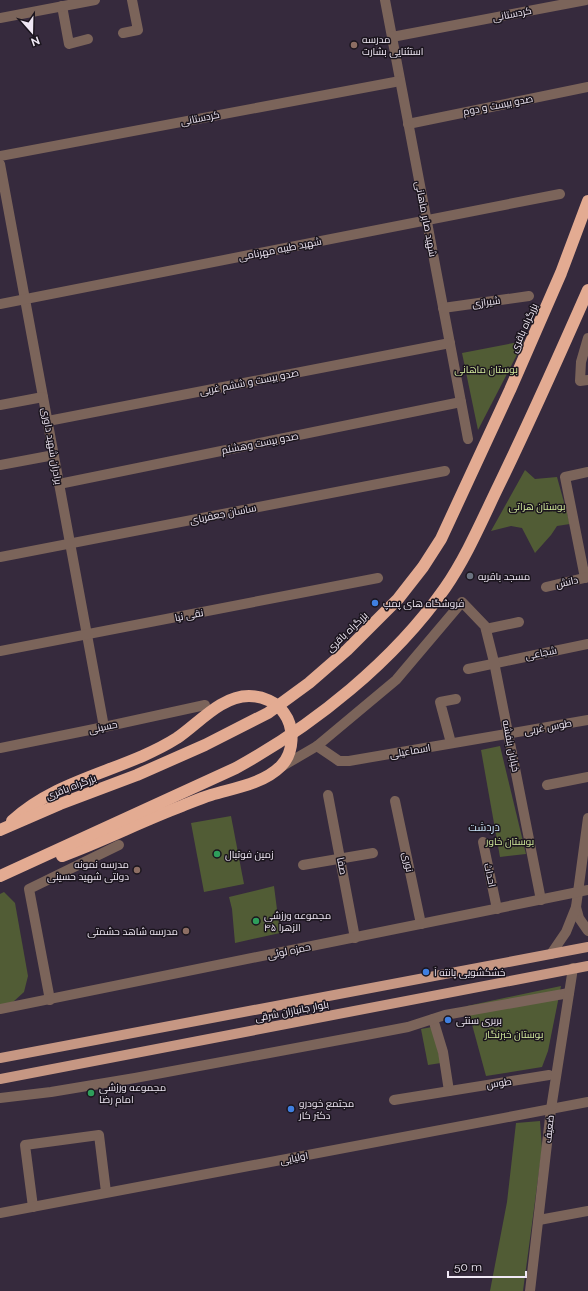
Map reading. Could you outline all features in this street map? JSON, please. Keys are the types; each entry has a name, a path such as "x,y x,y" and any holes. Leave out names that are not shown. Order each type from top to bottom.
{"highway":[{"name":"بزرگراه باقری","path":"3,829 60,804 144,772 205,745 268,713 309,683 347,650 398,599 423,567 441,539 510,390 545,310 561,273 588,201"},
{"path":"0,876 236,768 302,728 335,702 389,654 446,587 466,554 539,403 588,290"},
{"path":"3,829 23,811 41,799 151,752 175,739 229,701 239,697 248,696 265,699 279,707 284,712 290,729 290,750 286,759 275,771 266,777 250,784 211,795 182,806 83,848 53,859 22,866"}],"main road":[{"name":"بلوار جانبازان شرقی","path":"0,1058 588,947"},
{"name":"بلوار جانبازان شرقی","path":"0,1079 588,966"}],"street":[{"path":"0,18 95,0"},
{"path":"122,33 138,30 132,0"},
{"name":"شهید صابر ماهانی","path":"385,0 468,439"},
{"name":"کردستانی","path":"392,37 586,0"},
{"path":"62,6 69,44 88,39"},
{"name":"کردستانی","path":"0,156 400,81"},
{"name":"صدو بیست و دوم","path":"408,124 588,87"},
{"name":"برادران شهید داوری","path":"0,164 104,727"},
{"name":"شهید طیبه مهرنامی","path":"0,304 560,194"},
{"name":"شیرازی","path":"443,308 529,296"},
{"path":"584,381 581,362 588,338"},
{"name":"صدو بیست و ششم غربی","path":"48,421 450,343"},
{"path":"0,405 43,397"},
{"name":"صدو بیست وهشتم","path":"59,484 461,402"},
{"path":"0,465 54,455"},
{"name":"ساسان جعفربای","path":"0,557 445,471"},
{"path":"586,578 565,477 588,472"},
{"name":"نقی نیا","path":"0,651 378,578"},
{"name":"دانش","path":"546,587 586,578"},
{"name":"خیابان بنفشه","path":"317,746 396,680 462,602 485,626 486,629 494,662 541,900"},
{"path":"486,629 520,622"},
{"name":"شجاعی","path":"468,669 494,662 588,644"},
{"path":"451,744 440,702 456,699"},
{"name":"حسینی","path":"0,748 205,705"},
{"name":"طوس غربی","path":"508,734 588,720"},
{"name":"اسماعیلی","path":"317,746 338,761 349,761 508,734"},
{"path":"256,782 317,746"},
{"path":"547,785 588,777"},
{"name":"صفا","path":"328,795 355,938"},
{"name":"نوری","path":"395,800 421,924"},
{"path":"551,954 566,932 576,907 588,818"},
{"name":"احداث","path":"483,842 497,909"},
{"path":"50,1000 29,889 119,845"},
{"path":"303,865 340,860 373,853"},
{"name":"حمزه لوئی","path":"0,1009 588,890"},
{"path":"576,907 579,918 588,931"},
{"name":"ضعیف","path":"530,1291 551,1109 573,968"},
{"path":"0,1098 98,1085 401,1028 445,1015 569,993"},
{"path":"433,1019 443,1052 449,1091"},
{"name":"طوس","path":"394,1100 550,1075"},
{"name":"اولیایی","path":"0,1213 588,1102"},
{"path":"33,1206 25,1145 99,1135 106,1192"},
{"path":"539,1220 588,1211"}],"green space":[{"name":"بوستان ماهانی","path":"524,341 478,430 462,353"},
{"name":"بوستان هراتی","path":"525,470 535,479 557,477 570,524 557,526 535,553 522,528 511,526 491,531"},
{"name":"بوستان خاور","path":"500,746 526,854 500,857 481,750"},
{"name":"زمین فوتبال","path":"231,816 244,884 204,892 191,823"},
{"name":"مجموعه ورزشی الزهرا ۴۵","path":"274,886 280,933 235,943 232,909 229,897"},
{"path":"4,892 15,903 28,976 24,992 13,1002 0,1005 0,894"},
{"name":"بوستان خبرنگار","path":"561,986 548,1051 542,1067 486,1076 467,1006"},
{"path":"432,1027 441,1063 428,1065 421,1029"},
{"path":"540,1121 542,1149 523,1291 490,1291 507,1202 516,1123"}],"place":[{"name":"مدرسه استثنایی بشارت","path":"354,45"},
{"name":"مسجد باقریه","path":"470,576"},
{"name":"فروشگاه های پمپ","path":"375,603"},
{"name":"زمین فوتبال","path":"217,854"},
{"name":"مدرسه نمونه دولتی شهید حسینی","path":"137,870"},
{"name":"مجموعه ورزشی الزهرا ۴۵","path":"256,921"},
{"name":"مدرسه شاهد حشمتی","path":"186,931"},
{"name":"خشکشویی پانته آ","path":"426,972"},
{"name":"بربری سنتی","path":"448,1020"},
{"name":"مجموعه ورزشی امام رضا","path":"91,1093"},
{"name":"مجتمع خودرو دکتر کار","path":"291,1109"}],"district":[{"name":"دردشت","path":"484,827"}]}
